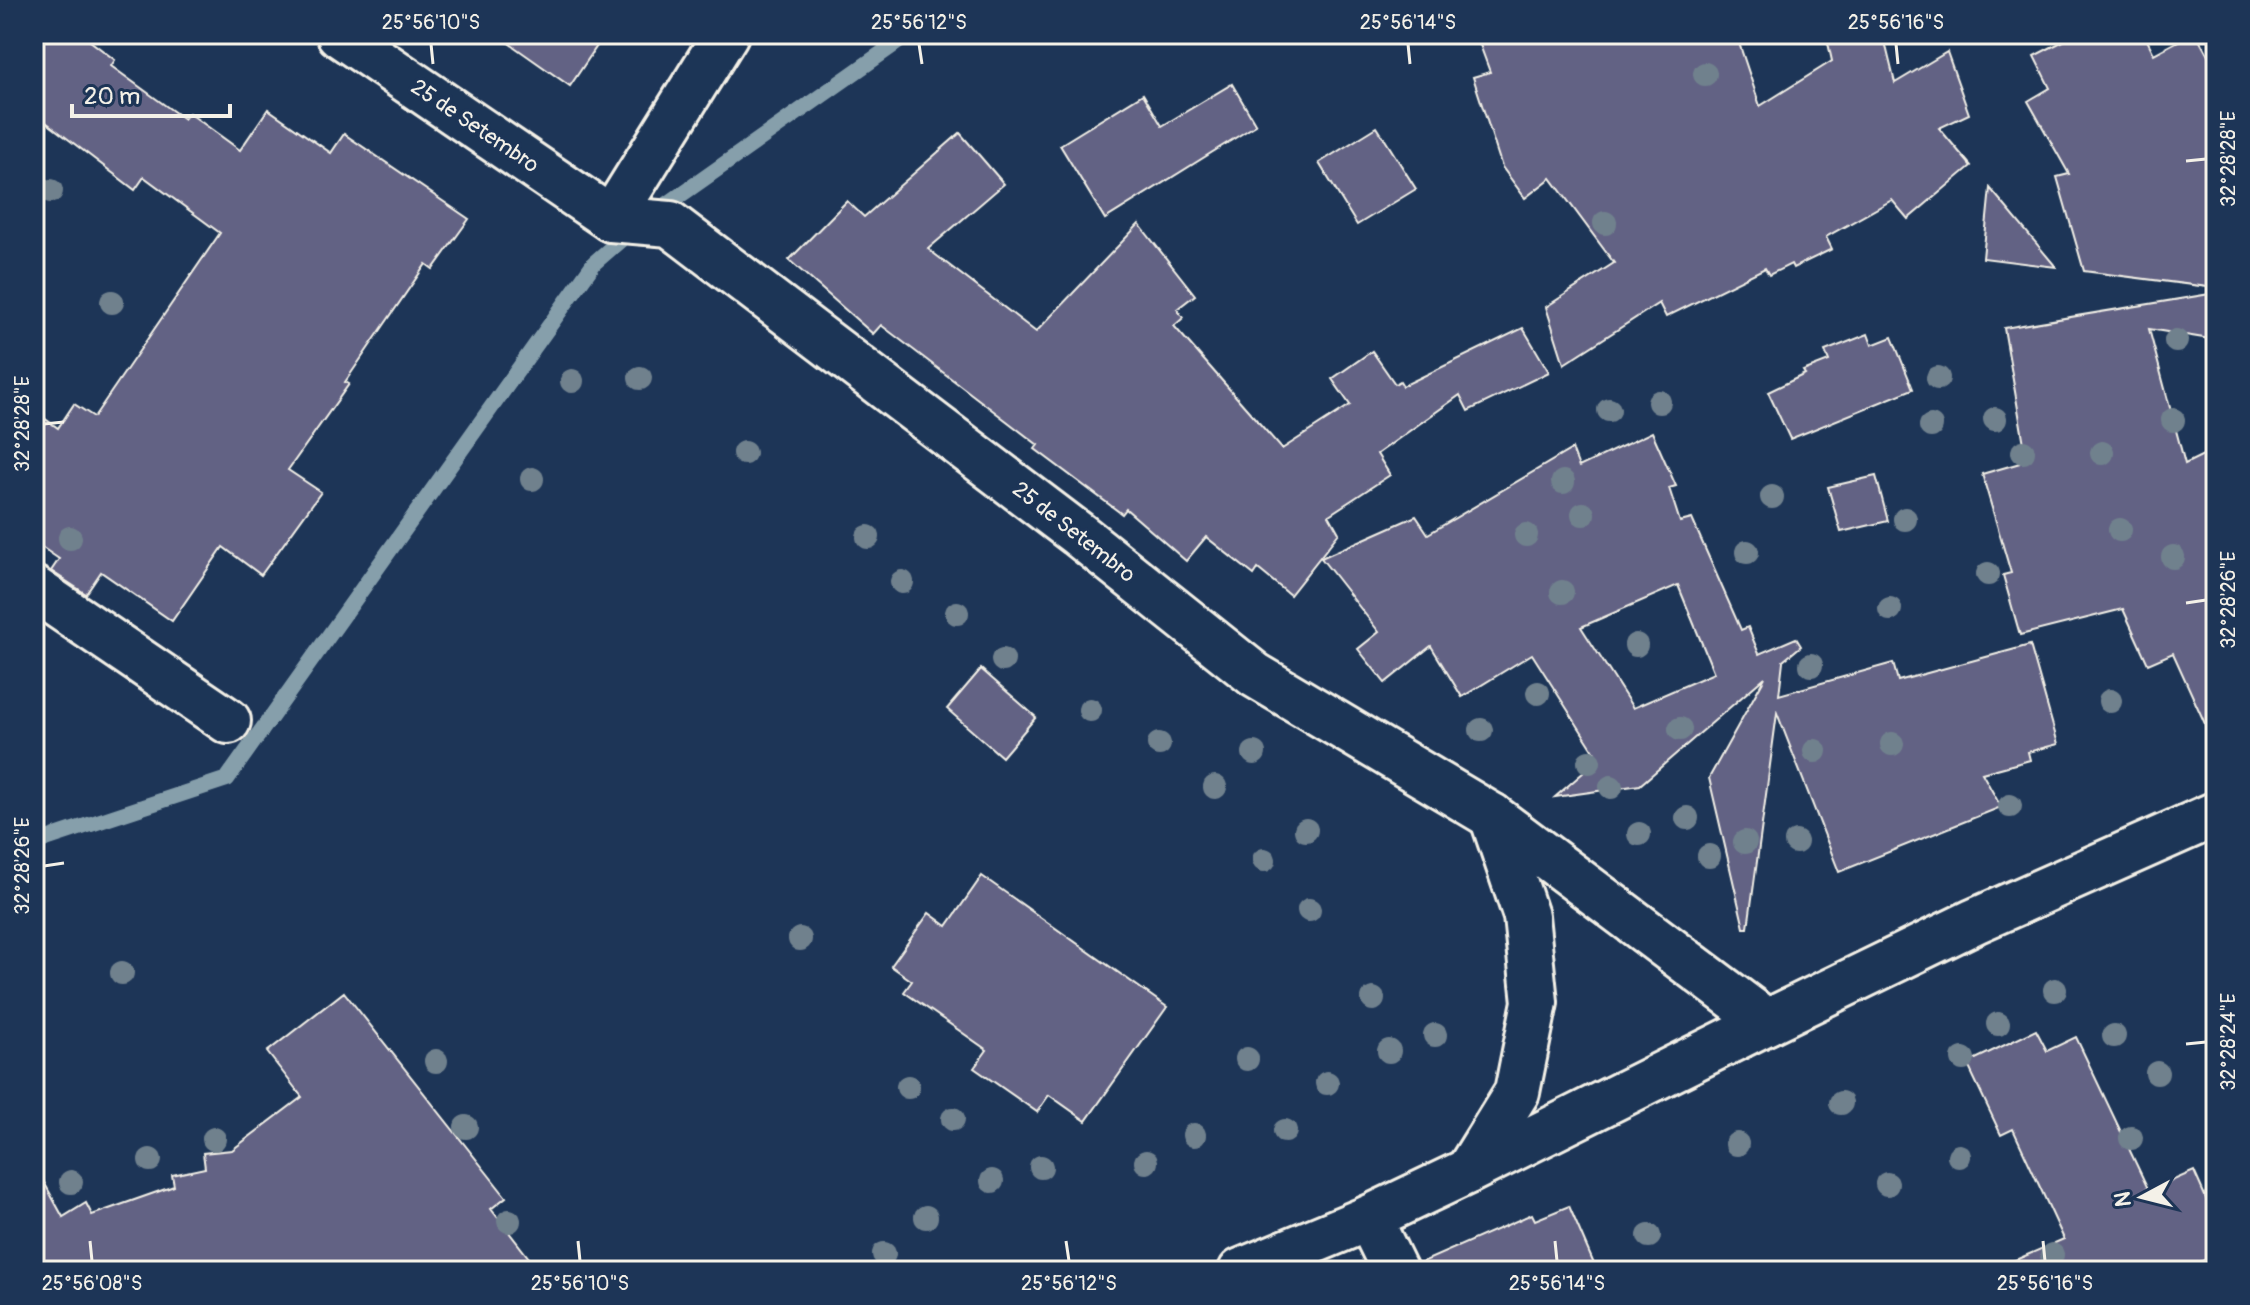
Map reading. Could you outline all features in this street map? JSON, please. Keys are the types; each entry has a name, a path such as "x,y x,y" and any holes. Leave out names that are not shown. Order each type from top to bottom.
{"street":[{"name":"25 de Setembro","path":"339,34 611,219 670,224 1078,534 1255,675 1492,816 1767,1022"},
{"path":"611,219 726,34"},
{"path":"34,589 228,721"},
{"path":"1241,1271 1369,1218 1975,921 2216,814"},
{"path":"1468,1171 1517,1092 1535,1002 1526,916 1492,816"},
{"path":"1369,1218 1395,1271"}],"building":[{"path":"34,34 81,34 115,60 111,66 184,119 189,113 240,150 268,109 331,153 344,134 469,219 433,269 426,264 345,382 349,384 288,470 321,492 261,575 223,547 172,621 101,572 86,594 51,571 59,559 34,542 34,411 58,428 74,404 94,417 220,233 144,177 135,190 34,113"},
{"path":"496,34 605,34 570,86"},
{"path":"1476,34 1736,34 1760,106 1832,61 1826,34 1883,34 1895,83 1947,52 1969,114 1939,128 1971,166 1908,219 1892,200 1826,237 1832,249 1793,268 1791,264 1769,275 1765,268 1666,317 1659,303 1564,364 1546,307 1614,263 1551,178 1525,198 1502,167 1473,77 1490,72"},
{"path":"2077,34 2144,34 2154,54 2196,34 2216,70 2216,288 2084,271 2057,177 2069,174 2028,101 2050,88 2034,56"},
{"path":"1232,84 1256,125 1105,219 1060,145 1143,94 1162,126"},
{"path":"1377,127 1416,189 1357,225 1319,163"},
{"path":"960,133 1004,184 928,249 1036,332 1139,224 1195,295 1177,309 1183,318 1174,326 1282,449 1350,405 1332,379 1372,351 1395,384 1400,381 1403,386 1523,328 1549,372 1468,411 1460,395 1377,454 1390,475 1329,515 1339,533 1290,595 1258,569 1254,575 1206,537 1186,561 1126,509 1122,514 1035,449 1038,445 881,325 873,334 789,260 847,201 864,217"},
{"path":"1990,188 2056,267 1983,258"},
{"path":"2216,293 2216,340 2149,329 2185,464 2203,455 2216,479 2216,748 2173,653 2148,664 2123,609 2020,635 2003,575 2011,573 1982,474 2027,461 2004,328"},
{"path":"1868,334 1872,345 1892,337 1913,389 1790,439 1768,392 1805,374 1803,371 1829,361 1825,351"},
{"path":"1652,432 1676,486 1669,488 1680,522 1692,519 1741,630 1748,627 1759,654 1796,638 1801,646 1783,661 1779,695 1893,663 1898,681 2030,645 2058,744 2028,752 2030,760 1982,773 2001,807 1839,872 1777,713 1748,928 1744,928 1709,778 1765,677 1640,785 1555,797 1599,759 1532,654 1462,697 1431,646 1385,683 1358,649 1379,632 1321,558 1416,516 1428,534 1572,449 1579,467","holes":["1678,585 1714,673 1633,708 1581,627"]},
{"path":"1876,476 1888,521 1841,532 1828,487"},
{"path":"981,669 1036,717 1002,757 947,709"},
{"path":"982,876 1167,1007 1086,1121 1049,1095 1037,1112 974,1068 987,1050 904,992 912,981 891,966 929,913 947,926"},
{"path":"344,992 506,1197 491,1209 539,1271 331,1271 261,1267 234,1271 34,1271 34,1164 63,1217 86,1203 92,1215 174,1186 172,1175 205,1168 203,1153 232,1150 302,1097 267,1052"},
{"path":"2036,1030 2047,1051 2076,1037 2149,1191 2194,1171 2216,1221 2216,1255 2179,1271 1990,1271 2064,1239 2013,1129 2001,1135 1967,1063"},
{"path":"1569,1206 1597,1271 1420,1271 1418,1264 1532,1214 1535,1220"}],"waterway":[{"path":"655,213 909,34"},
{"path":"34,843 227,779 594,263 633,229"}]}
